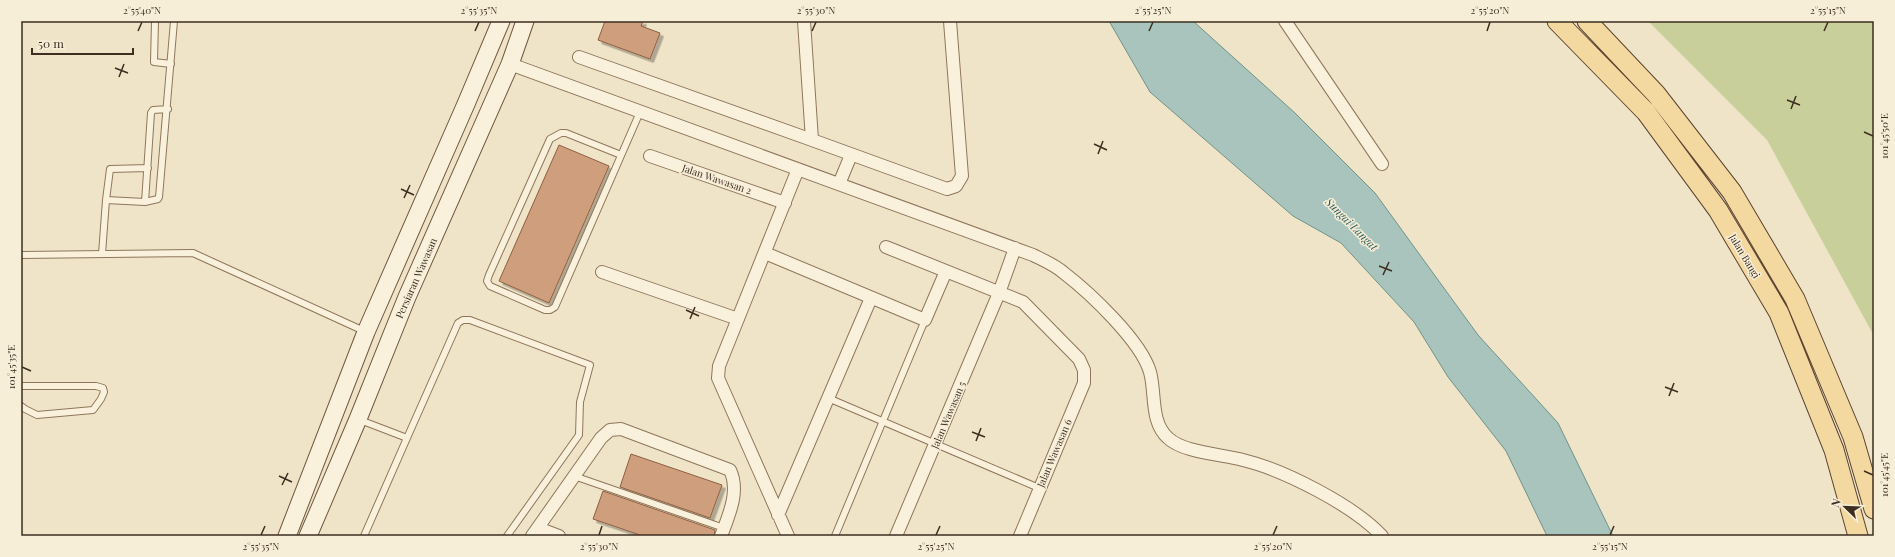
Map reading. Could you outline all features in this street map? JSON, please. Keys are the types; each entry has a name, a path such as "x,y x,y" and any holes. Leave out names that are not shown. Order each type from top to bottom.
{"main road":[{"name":"Persiaran Wawasan","path":"308,536 358,419 407,297 510,64 525,21"},
{"name":"Jalan Bangi","path":"1557,21 1646,112 1718,210 1779,313 1834,450 1858,536"},
{"name":"Jalan Bangi","path":"1587,21 1656,94 1732,192 1795,299 1853,437 1874,508"},
{"path":"466,104 487,76 510,64 501,46 500,22"},
{"path":"287,536 366,332 466,104 500,22"},
{"path":"366,332 385,321 407,297"},
{"path":"366,332 373,363 372,383"}],"street":[{"path":"804,21 812,140"},
{"path":"579,57 947,189 956,186 962,176 950,21"},
{"path":"1285,21 1382,164"},
{"path":"510,64 1033,255 1063,272 1119,325 1142,354 1150,372 1157,420 1163,433 1169,439 1183,447 1244,460 1282,473 1356,513 1382,536"},
{"path":"839,184 851,155"},
{"name":"Jalan Wawasan 2","path":"650,156 784,203"},
{"path":"788,536 718,378 719,366 798,169"},
{"path":"886,247 1000,293"},
{"name":"Jalan Wawasan 5","path":"896,536 1000,293 1015,248"},
{"path":"764,253 925,320 946,272"},
{"path":"602,272 738,320"},
{"name":"Jalan Wawasan 6","path":"1000,293 1023,302 1079,359 1084,370 1084,383 1020,536"},
{"path":"778,515 871,298"},
{"path":"559,536 535,532 601,438 610,430 621,429 730,470 734,479 735,493 722,532"}],"lane":[{"path":"155,21 154,62 171,64"},
{"path":"106,200 146,202 158,199 159,197 168,109 174,21"},
{"path":"146,202 152,111 168,109"},
{"path":"621,155 566,134 561,133 550,139 488,275 487,281 490,286 545,310 550,310 556,306 640,112"},
{"path":"102,254 109,170 111,168 148,168"},
{"path":"21,255 193,253 366,332"},
{"path":"364,536 458,323 463,320 470,320 590,365 580,402 579,435 507,536"},
{"path":"835,536 925,320"},
{"path":"21,386 96,386 103,388 104,392 93,410 38,415 32,414 21,406"},
{"path":"828,398 1040,488"},
{"path":"358,419 407,438"},
{"path":"574,476 722,532"}],"green space":[{"path":"1648,21 1874,21 1874,336 1767,140"}],"water":[{"name":"Sungai Langat","path":"1109,21 1193,21 1295,113 1375,193 1478,335 1558,423 1613,536 1547,536 1506,451 1448,377 1414,322 1341,243 1293,216 1150,92"}],"building":[{"path":"605,21 643,21 641,26 660,33 650,59 598,40"},
{"path":"559,145 609,166 549,303 499,281"},
{"path":"631,454 722,485 710,518 620,487"},
{"path":"603,491 715,530 714,536 643,536 593,519"}]}
